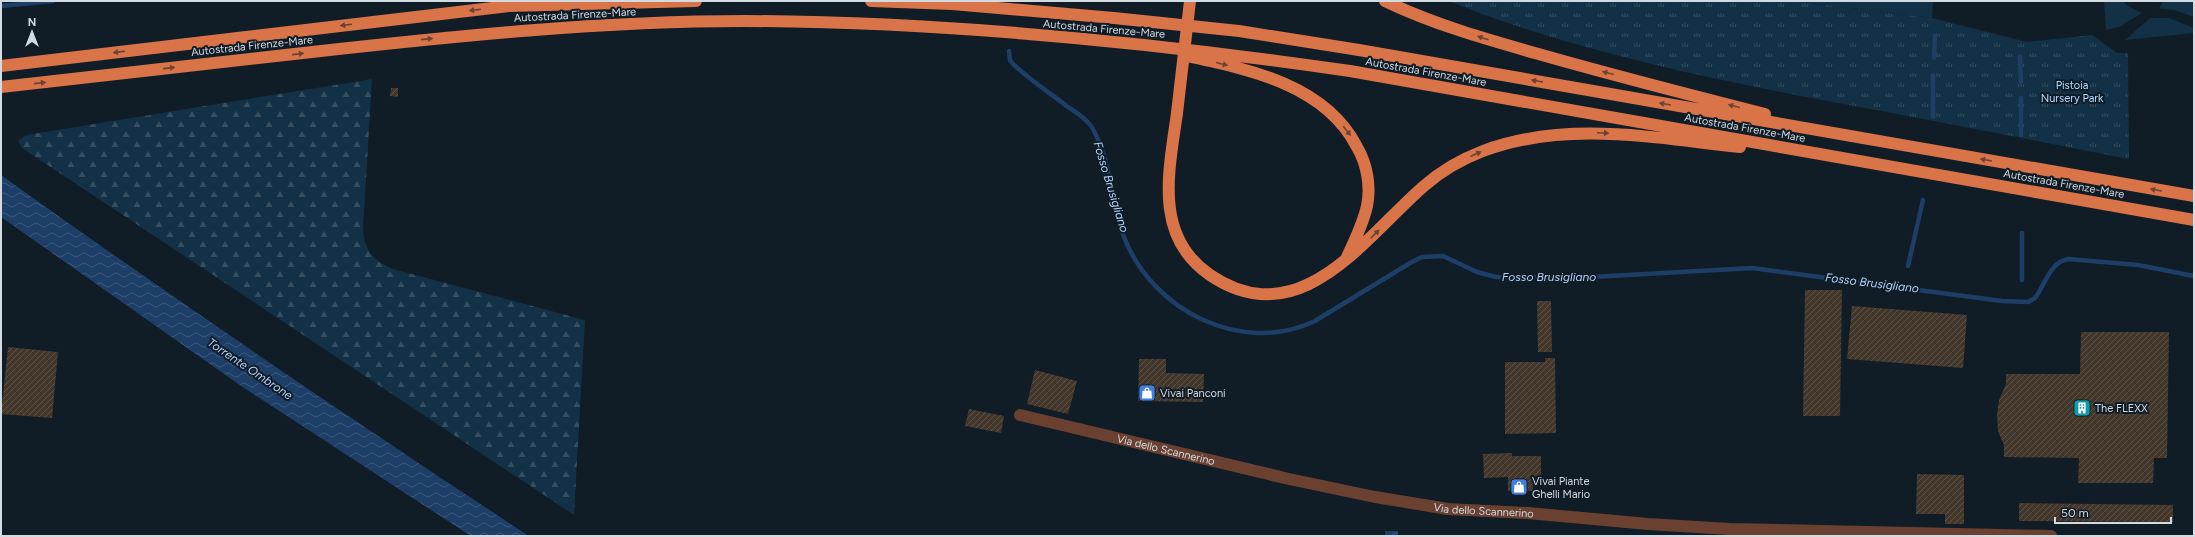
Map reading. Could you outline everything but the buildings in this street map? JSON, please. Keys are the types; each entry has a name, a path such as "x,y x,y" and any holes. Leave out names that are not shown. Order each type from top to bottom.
{"highway":[{"path":"509,6 545,1"},
{"name":"Autostrada Firenze-Mare","path":"1,66 509,6 696,1"},
{"name":"Autostrada Firenze-Mare","path":"872,1 952,4 1239,31 1360,50 2194,196"},
{"path":"1190,1 1168,185 1169,208 1180,240 1187,251 1207,272 1218,280 1241,289 1263,294 1278,293 1306,287 1318,281 1346,260 1408,200 1442,172 1481,152 1531,138 1577,133 1622,134 1864,162"},
{"path":"1385,1 1413,14 1448,27 1558,60 1668,90 1867,139"},
{"name":"Autostrada Firenze-Mare","path":"1,87 468,35 622,25 746,21 866,24 980,30 1238,55 1350,71 2194,220"},
{"path":"1129,44 1239,68 1278,81 1320,103 1340,122 1348,130 1361,154 1368,181 1367,204 1364,217 1346,260"}],"street":[{"name":"Via dello Scannerino","path":"1020,415 1289,479 1375,497 1448,509 1528,513 1677,526 1958,536 2051,536"}],"green space":[{"name":"Pistoia Nursery Park","path":"1449,1 1794,1 1932,18 2027,42 2092,35 2117,53 2128,53 2129,159 1703,76 1600,51 1549,36 1499,20"},
{"path":"1794,1 1933,1 1932,18"},
{"path":"2104,1 2123,1 2128,6 2142,13 2119,27 2106,30"},
{"path":"2163,1 2194,1 2194,17 2174,10 2159,9"},
{"path":"2150,18 2169,18 2194,28 2194,33 2125,40"},
{"path":"372,79 363,228 365,243 371,254 380,262 393,269 585,320 574,515 22,148 18,141 26,135"}],"water":[{"name":"Torrente Ombrone","path":"1,175 263,358 529,536 471,536 244,388 1,217"},
{"path":"1385,531 1398,531 1398,536 1385,536"}],"waterway":[{"name":"Fosso Brusigliano","path":"1,6 53,1"},
{"path":"1934,58 1935,36"},
{"name":"Fosso Brusigliano","path":"1009,51 1010,60 1013,64 1033,81 1082,117 1093,129 1104,155 1116,210 1124,237 1137,263 1155,286 1177,305 1202,320 1229,329 1258,333 1287,330 1315,321 1422,257 1443,256 1477,272 1496,277 1592,277 1752,268 2002,301 2028,302 2035,298 2039,293 2052,269 2062,261 2068,259 2138,265 2194,276"},
{"path":"2020,57 2021,82"},
{"path":"1933,75 1933,117"},
{"path":"2021,98 2021,135"},
{"path":"1908,266 1923,200"},
{"path":"2022,233 2022,280"}],"place":[{"name":"Vivai Panconi","path":"1147,393"},
{"name":"The FLEXX","path":"2082,408"},
{"name":"Vivai Piante Ghelli Mario","path":"1519,487"}]}
